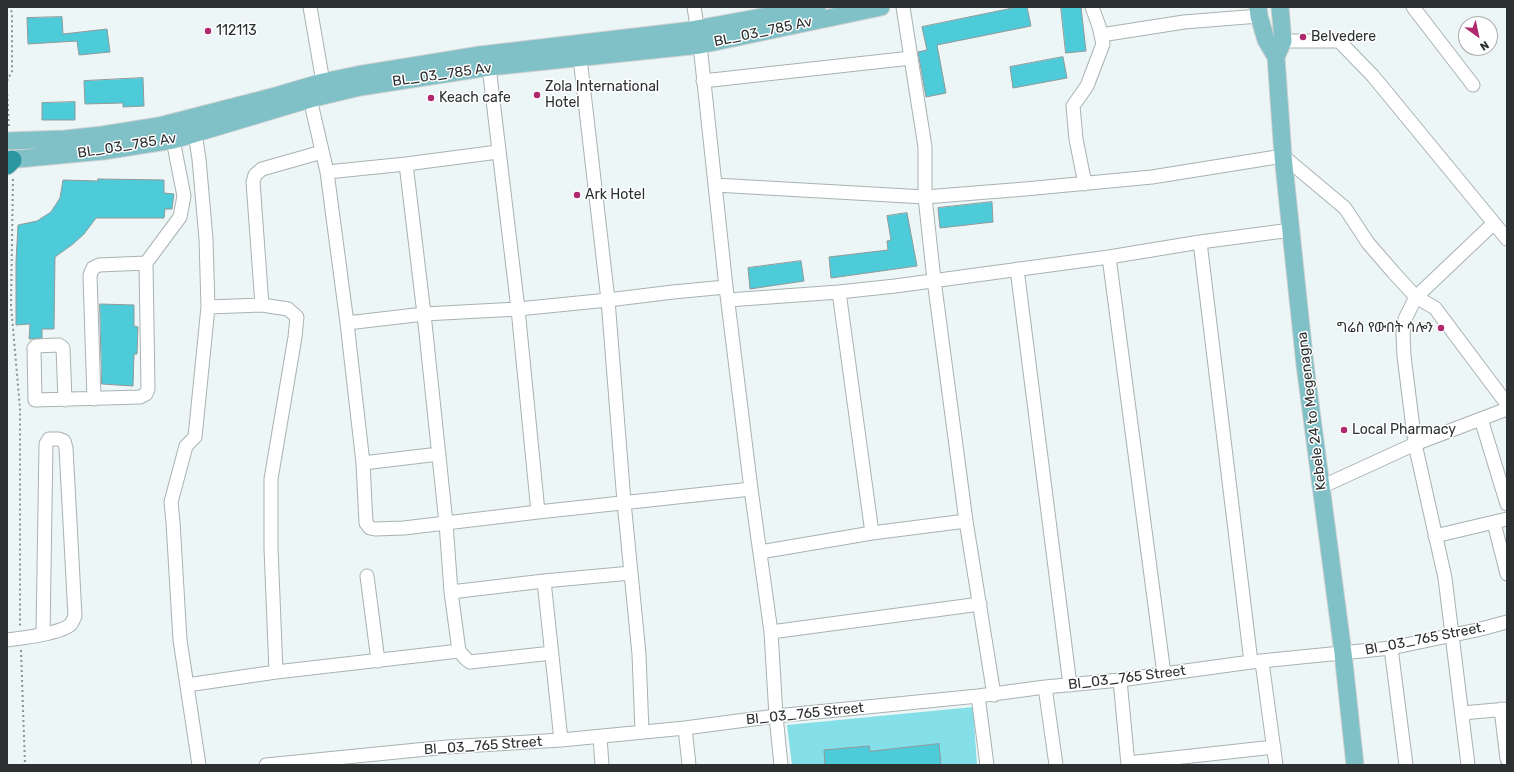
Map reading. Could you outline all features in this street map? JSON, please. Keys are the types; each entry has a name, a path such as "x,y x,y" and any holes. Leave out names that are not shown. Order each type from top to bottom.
{"main road":[{"name":"BL_03_785 Av","path":"9,141 65,139 159,126 272,97 323,82 480,55 698,37 817,7"},
{"name":"BL_03_785 Av","path":"9,161 103,151 174,140 310,99 360,87 489,67 580,58 881,7"},
{"path":"1276,57 1283,41 1280,7"},
{"path":"1258,11 1266,40 1276,57"},
{"name":"Kebele 24 to Megenagna","path":"1276,57 1283,156 1306,365 1343,653 1355,765"}],"street":[{"path":"310,7 323,82"},
{"path":"694,7 704,81 727,293 751,489 771,632 776,716 781,765"},
{"path":"903,7 925,147 925,197 934,280 966,521 994,694"},
{"path":"1085,184 1076,139 1073,106 1087,86 1103,44 1099,26 1092,7"},
{"path":"1413,7 1473,85"},
{"path":"1101,35 1258,11"},
{"path":"1283,41 1339,41 1373,76 1507,239"},
{"path":"580,58 608,300 624,502 639,654 642,732"},
{"path":"704,81 912,58"},
{"path":"489,67 518,309 538,512"},
{"path":"310,99 327,172 347,323 363,463 366,523 368,526 374,529 404,528 624,502 751,489"},
{"path":"195,133 200,159 206,239 208,307 195,437 186,446 171,502 180,640 199,765"},
{"path":"66,400 63,348 59,345 36,346 34,348 35,400 66,400 140,397 146,394 148,389 146,263 180,217 184,196 174,140"},
{"path":"262,306 254,182 255,175 262,169 322,152"},
{"path":"327,172 406,164 498,152"},
{"path":"715,185 925,197 1152,177 1283,156 1345,208 1368,243 1416,297 1435,308 1507,404"},
{"path":"406,164 439,454 446,523 450,592 459,651 470,662 552,653"},
{"path":"1468,765 1444,578 1415,444 1404,356 1403,333 1405,319 1416,297 1494,223"},
{"path":"347,323 424,314 518,309 673,292 839,292 1109,257 1200,242 1291,230"},
{"path":"1200,242 1256,662 1274,747 1276,765"},
{"path":"1109,257 1164,674"},
{"path":"94,399 90,275 93,268 99,265 146,263"},
{"path":"1017,269 1070,685"},
{"path":"839,292 872,533"},
{"path":"208,307 262,306 288,309 297,317 295,337 271,478 271,548 276,672"},
{"path":"1321,487 1415,444 1507,409"},
{"path":"1481,419 1507,504"},
{"path":"7,640 43,634 62,630 71,624 75,616 66,448 64,441 59,439 50,440 46,444 43,634"},
{"path":"363,463 439,454"},
{"path":"1435,536 1507,519"},
{"path":"760,552 872,533 966,521"},
{"path":"1494,522 1507,574"},
{"path":"450,592 631,573"},
{"path":"367,576 378,661"},
{"path":"544,581 561,740"},
{"path":"771,632 980,604"},
{"name":"Bl_03_765 Street.","path":"1343,653 1391,648 1507,622"},
{"path":"1391,648 1406,765"},
{"path":"187,685 276,672 459,651"},
{"name":"Bl_03_765 Street","path":"267,765 361,760 447,747 600,737 776,716 1120,680 1256,662 1343,653"},
{"path":"1120,680 1128,764 1274,747"},
{"path":"1045,687 1056,765"},
{"path":"978,696 987,765"},
{"path":"1462,713 1504,709 1507,759"},
{"path":"685,728 689,765"},
{"path":"600,737 602,765"}],"path":[{"path":"7,81 12,72 12,13 10,7"},
{"path":"7,89 9,141"},
{"path":"13,186 11,305 20,409 20,638 24,765"}],"shaded area":[{"path":"973,707 977,765 792,765 787,725"}],"building":[{"path":"1018,7 1027,7 1031,26 937,45 946,93 926,97 918,52 927,50 922,27"},
{"path":"1061,7 1081,7 1086,51 1066,53"},
{"path":"62,17 63,34 107,29 110,52 79,55 77,41 28,44 27,18"},
{"path":"1063,57 1067,78 1013,88 1010,67"},
{"path":"143,78 144,106 123,107 123,103 85,104 84,81"},
{"path":"75,102 75,120 42,120 42,103"},
{"path":"98,179 164,180 164,193 174,194 172,209 165,209 164,218 96,218 84,234 55,257 54,329 42,329 42,338 29,339 30,324 16,325 16,262 18,225 37,221 51,212 60,198 63,180 98,181"},
{"path":"992,202 993,222 940,228 938,208"},
{"path":"907,213 917,266 831,278 829,257 888,250 887,241 891,240 887,216"},
{"path":"801,261 804,281 750,289 748,268"},
{"path":"100,304 134,305 134,326 138,327 137,354 134,354 133,386 102,384"},
{"path":"939,744 941,765 825,765 824,750 869,746 870,751"}],"place":[{"name":"112113","path":"208,31"},
{"name":"Belvedere","path":"1303,37"},
{"name":"Zola International Hotel","path":"537,95"},
{"name":"Keach cafe","path":"431,98"},
{"name":"Ark Hotel","path":"577,195"},
{"name":"ግሬስ የውበት ሳሎን","path":"1441,328"},
{"name":"Local Pharmacy","path":"1344,430"}]}
